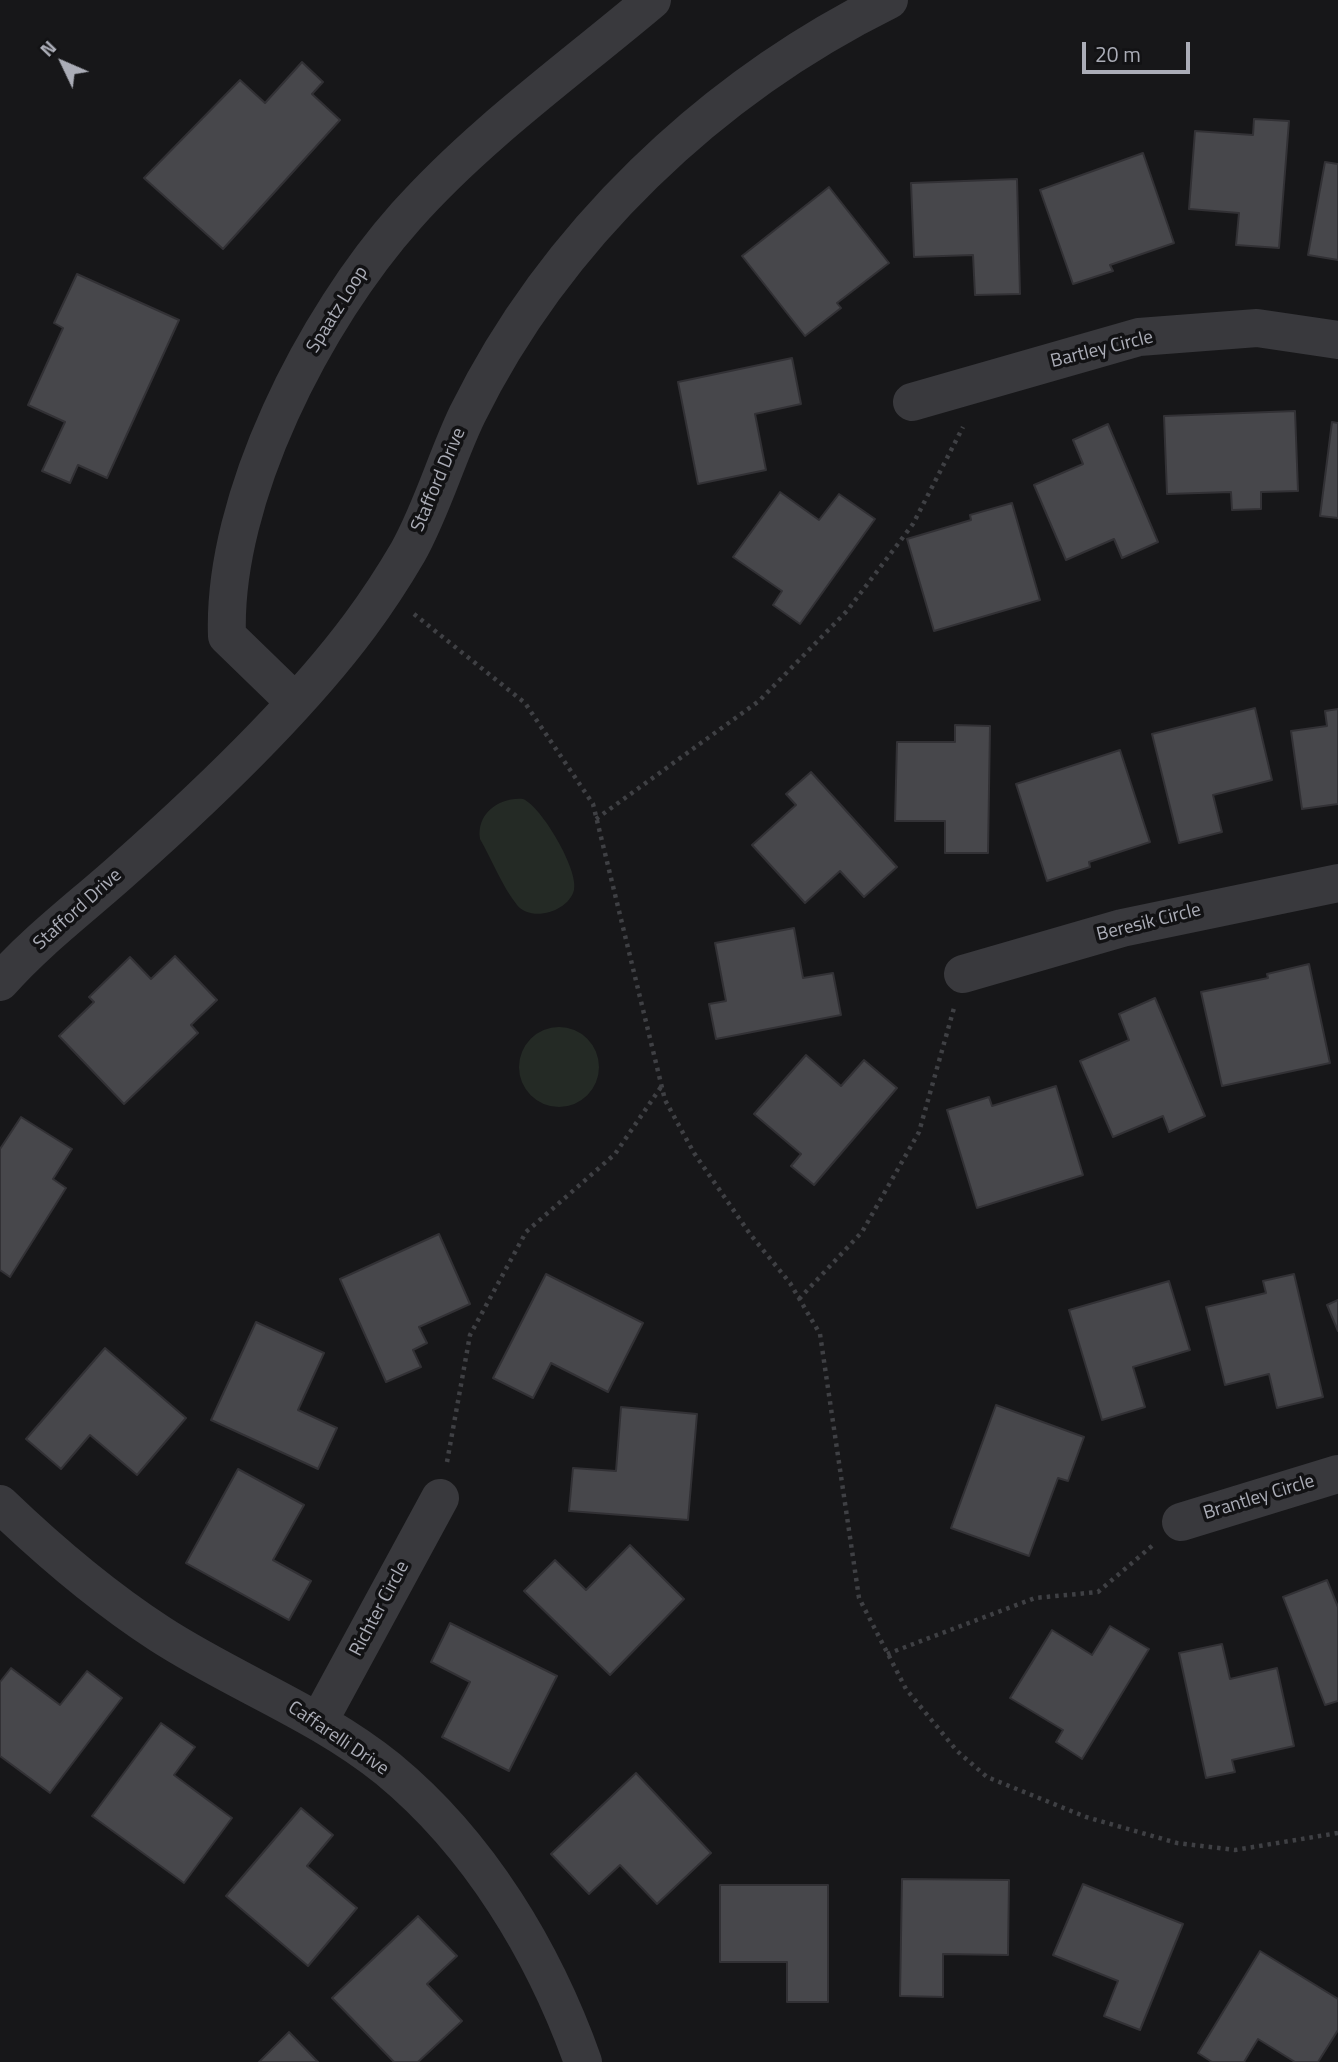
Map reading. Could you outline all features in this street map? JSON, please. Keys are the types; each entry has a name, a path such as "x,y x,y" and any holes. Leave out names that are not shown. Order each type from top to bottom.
{"street":[{"name":"Spaatz Loop","path":"295,702 228,636 226,599 236,543 256,470 297,376 368,264 405,217 458,163 652,0"},
{"name":"Stafford Drive","path":"3,973 174,825 295,702 359,625 409,550 468,414 521,322 574,249 645,172 741,91 836,26 889,0"},
{"name":"Bartley Circle","path":"912,402 1139,337 1257,328 1338,340"},
{"name":"Beresik Circle","path":"963,974 1122,928 1338,883"},
{"name":"Brantley Circle","path":"1181,1522 1338,1474"},
{"name":"Richter Circle","path":"319,1721 440,1498"},
{"name":"Caffarelli Drive","path":"0,1504 89,1582 161,1635 319,1721 388,1770 449,1830 508,1906 562,2003 583,2062"}],"path":[{"path":"596,819 759,701 847,611 913,524 988,381"},
{"path":"383,589 525,703 593,804 661,1086 694,1153 799,1299 820,1334 859,1598 906,1689 957,1751 987,1777 1086,1817 1177,1843 1235,1850 1338,1833"},
{"path":"799,1299 862,1232 919,1132 963,974"},
{"path":"440,1498 470,1335 526,1232 615,1154 661,1086"},
{"path":"887,1654 1035,1598 1098,1592 1181,1522"}],"shaded area":[{"path":"523,799 539,813 557,840 571,868 574,881 574,890 565,904 540,914 524,910 517,905 480,839 482,822 491,809 506,801"},
{"path":"559,1027 574,1030 587,1039 596,1052 599,1067 596,1082 587,1095 574,1104 559,1107 544,1104 531,1095 522,1082 519,1067 522,1052 531,1039 544,1030"}],"building":[{"path":"302,62 323,82 312,94 340,120 223,249 144,178 240,80 265,103"},
{"path":"1254,119 1289,121 1279,248 1236,245 1239,213 1189,209 1195,131 1253,135"},
{"path":"1143,153 1174,243 1110,265 1113,271 1073,284 1040,190"},
{"path":"1325,162 1338,164 1338,260 1308,255"},
{"path":"1017,179 1020,294 975,295 973,255 914,257 911,183"},
{"path":"829,187 889,263 837,303 841,308 805,336 742,256"},
{"path":"77,274 179,320 107,478 78,465 70,483 42,471 65,422 28,405 63,328 54,323"},
{"path":"792,358 801,404 755,414 766,470 698,484 678,382"},
{"path":"1295,411 1298,491 1261,492 1261,509 1232,510 1231,492 1167,494 1164,416"},
{"path":"1332,422 1338,423 1338,518 1320,516"},
{"path":"1108,424 1158,542 1122,558 1114,539 1066,560 1034,485 1083,464 1073,440"},
{"path":"780,492 819,520 839,494 875,519 800,624 773,605 782,591 733,557"},
{"path":"1012,503 1040,600 934,631 907,539 971,520 970,515"},
{"path":"1255,708 1272,780 1213,795 1222,832 1179,843 1152,734"},
{"path":"1338,709 1338,804 1302,809 1291,731 1327,726 1325,711"},
{"path":"955,725 990,726 988,853 945,853 945,821 895,821 897,742 955,742"},
{"path":"1120,750 1150,842 1089,862 1090,867 1047,881 1016,784"},
{"path":"811,772 897,867 864,897 840,871 805,903 752,845 796,805 786,794"},
{"path":"794,928 803,978 833,973 841,1015 716,1039 709,1004 726,1001 715,943"},
{"path":"175,956 217,1000 191,1025 198,1033 124,1104 59,1036 94,1002 89,997 130,957 151,979"},
{"path":"1309,964 1330,1063 1222,1086 1201,992 1268,978 1267,974"},
{"path":"1155,998 1205,1116 1169,1132 1163,1116 1113,1137 1080,1061 1129,1040 1119,1014"},
{"path":"806,1055 841,1086 864,1060 897,1088 814,1185 791,1166 801,1154 754,1114"},
{"path":"1056,1086 1083,1175 977,1208 947,1110 989,1097 992,1106"},
{"path":"21,1117 72,1149 53,1179 66,1188 10,1277 0,1270 0,1149"},
{"path":"439,1234 470,1304 419,1327 427,1343 413,1350 421,1367 386,1382 340,1279"},
{"path":"546,1274 643,1323 608,1392 551,1363 533,1398 493,1378"},
{"path":"1294,1274 1323,1397 1277,1408 1269,1374 1225,1385 1206,1307 1266,1293 1263,1281"},
{"path":"1169,1281 1190,1350 1133,1367 1145,1407 1102,1420 1069,1310"},
{"path":"1338,1300 1338,1331 1327,1305"},
{"path":"256,1322 324,1353 298,1410 337,1428 318,1469 211,1420"},
{"path":"105,1348 186,1418 137,1475 90,1435 61,1469 26,1439"},
{"path":"996,1405 1084,1437 1068,1481 1058,1478 1029,1556 951,1528"},
{"path":"621,1407 697,1414 688,1520 569,1511 573,1468 616,1471"},
{"path":"238,1469 304,1505 273,1560 311,1581 289,1620 186,1563"},
{"path":"630,1545 684,1599 610,1675 524,1591 555,1560 586,1590"},
{"path":"1327,1580 1338,1607 1338,1701 1325,1705 1283,1597"},
{"path":"450,1623 557,1676 509,1771 442,1737 470,1682 431,1662"},
{"path":"1110,1626 1149,1649 1082,1759 1056,1742 1063,1730 1010,1698 1052,1630 1092,1655"},
{"path":"1222,1644 1230,1679 1277,1668 1294,1746 1232,1760 1235,1772 1206,1778 1179,1653"},
{"path":"11,1668 60,1705 87,1671 122,1698 50,1793 0,1756 0,1682"},
{"path":"161,1723 195,1747 174,1775 232,1818 184,1883 92,1816"},
{"path":"636,1773 711,1853 657,1904 620,1865 589,1894 551,1854"},
{"path":"301,1808 333,1835 307,1866 357,1908 308,1966 226,1896"},
{"path":"902,1879 1009,1880 1008,1955 943,1954 943,1997 900,1996"},
{"path":"1083,1884 1183,1924 1140,2030 1104,2016 1118,1981 1053,1955"},
{"path":"720,1885 828,1885 828,2002 787,2002 787,1962 720,1962"},
{"path":"418,1916 457,1956 427,1984 462,2021 418,2062 394,2062 332,1998"},
{"path":"1260,1951 1338,1999 1338,2030 1318,2062 1295,2062 1258,2039 1244,2062 1212,2062 1198,2053"},
{"path":"289,2032 318,2062 259,2062"}]}
